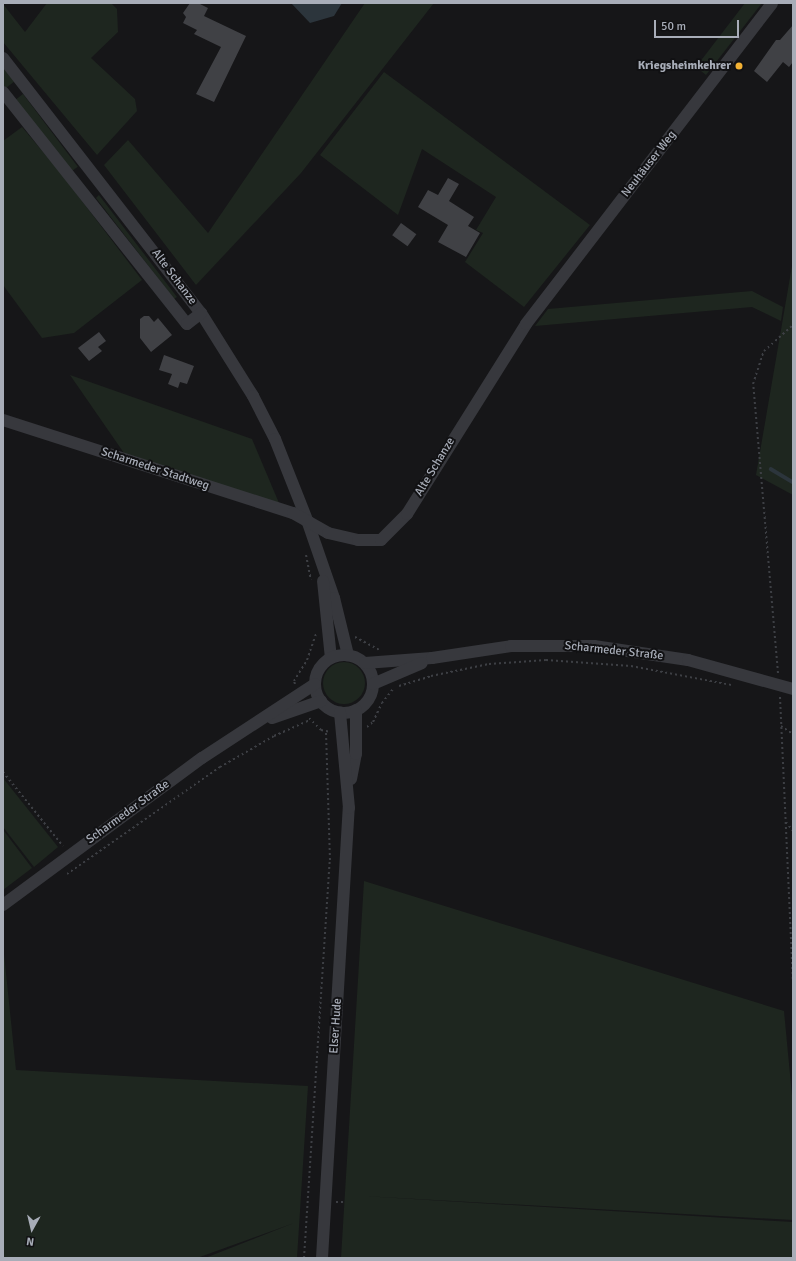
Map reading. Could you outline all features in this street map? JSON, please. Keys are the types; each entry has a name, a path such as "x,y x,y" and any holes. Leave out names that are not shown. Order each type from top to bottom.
{"street":[{"name":"Neuhäuser Weg","path":"526,324 772,3"},
{"name":"Alte Schanze","path":"3,58 201,313 253,396 275,439 307,520 321,566 334,598 342,636 348,655"},
{"path":"25,86 5,95 187,324 201,313"},
{"name":"Alte Schanze","path":"307,520 328,534 358,540 381,540 395,528 526,324"},
{"name":"Scharmeder Stadtweg","path":"3,420 307,520"},
{"name":"Alte Schanze","path":"321,566 331,658"},
{"name":"Scharmeder Straße","path":"365,663 432,658 511,646 594,646 688,660 778,692 790,694"},
{"path":"348,655 365,663 371,673 374,684 366,702 356,710 340,712 333,710 321,701 315,684 321,666 331,658 348,655"},
{"name":"Scharmeder Straße","path":"374,684 432,658"},
{"name":"Scharmeder Straße","path":"3,905 202,758 315,684"},
{"name":"Scharmeder Straße","path":"256,724 321,701"},
{"name":"Elser Hude","path":"349,794 356,754 356,710"},
{"name":"Elser Hude","path":"322,1258 347,860 349,794 340,712"}],"path":[{"path":"793,325 764,351 753,384 781,726 793,981"},
{"path":"342,636 352,635 374,646 380,650 385,662"},
{"path":"313,643 329,640"},
{"path":"369,726 394,688 431,676 489,664 546,660 631,666 733,686"},
{"path":"390,676 394,688"},
{"path":"778,692 790,694"},
{"path":"65,875 220,767 274,736 310,720 326,732 330,860 304,1258"},
{"path":"781,726 793,734"},
{"path":"3,772 70,855"},
{"path":"786,821 793,832"}],"shaded area":[{"path":"47,3 111,3 117,9 118,32 91,58 135,99 137,111 97,155 3,42 3,4 25,32"},
{"path":"291,3 342,3 334,16 310,23"},
{"path":"365,3 434,3 301,173 196,285 104,165 128,140 208,233"},
{"path":"745,3 762,3 706,75 696,67"},
{"path":"3,67 15,81 6,88 3,85"},
{"path":"384,72 590,225 524,307 465,262 483,233 476,230 496,197 422,149 398,215 320,155"},
{"path":"23,94 78,167 71,172 16,99"},
{"path":"22,127 60,172 142,280 74,333 42,338 3,285 3,141"},
{"path":"99,195 177,297 174,299 96,198"},
{"path":"793,260 793,495 756,475"},
{"path":"752,291 783,307 781,321 752,307 535,326 548,309"},
{"path":"70,375 252,439 279,503 126,456"},
{"path":"340,662 348,662 356,665 362,671 365,683 362,695 356,701 348,704 340,704 332,701 326,695 323,687 323,679 326,671 332,665"},
{"path":"3,778 58,847 34,867 3,827"},
{"path":"4,831 32,868 3,890 3,832"},
{"path":"364,881 784,1011 793,1106 793,1220 363,1196 793,1222 793,1258 341,1258"},
{"path":"3,944 16,1070 308,1086 297,1258 205,1258 294,1223 197,1258 3,1258"}],"building":[{"path":"190,3 198,3 208,8 204,16 246,36 214,102 196,94 221,47 194,34 197,30 183,23 186,17 183,13"},
{"path":"793,25 793,62 789,67 783,62 767,82 754,71 776,40 780,40"},
{"path":"448,178 459,184 449,201 474,217 468,226 480,233 466,257 438,242 448,225 418,207 428,190 438,195"},
{"path":"401,223 416,234 408,246 392,235"},
{"path":"144,316 149,316 154,322 158,318 172,335 151,352 140,338 140,319"},
{"path":"99,332 106,341 98,347 102,351 89,361 78,348"},
{"path":"164,355 194,366 187,384 180,382 178,388 168,384 172,374 159,370"}],"waterway":[{"path":"771,469 793,482"}],"place":[{"name":"Kriegsheimkehrer","path":"739,66"}]}
